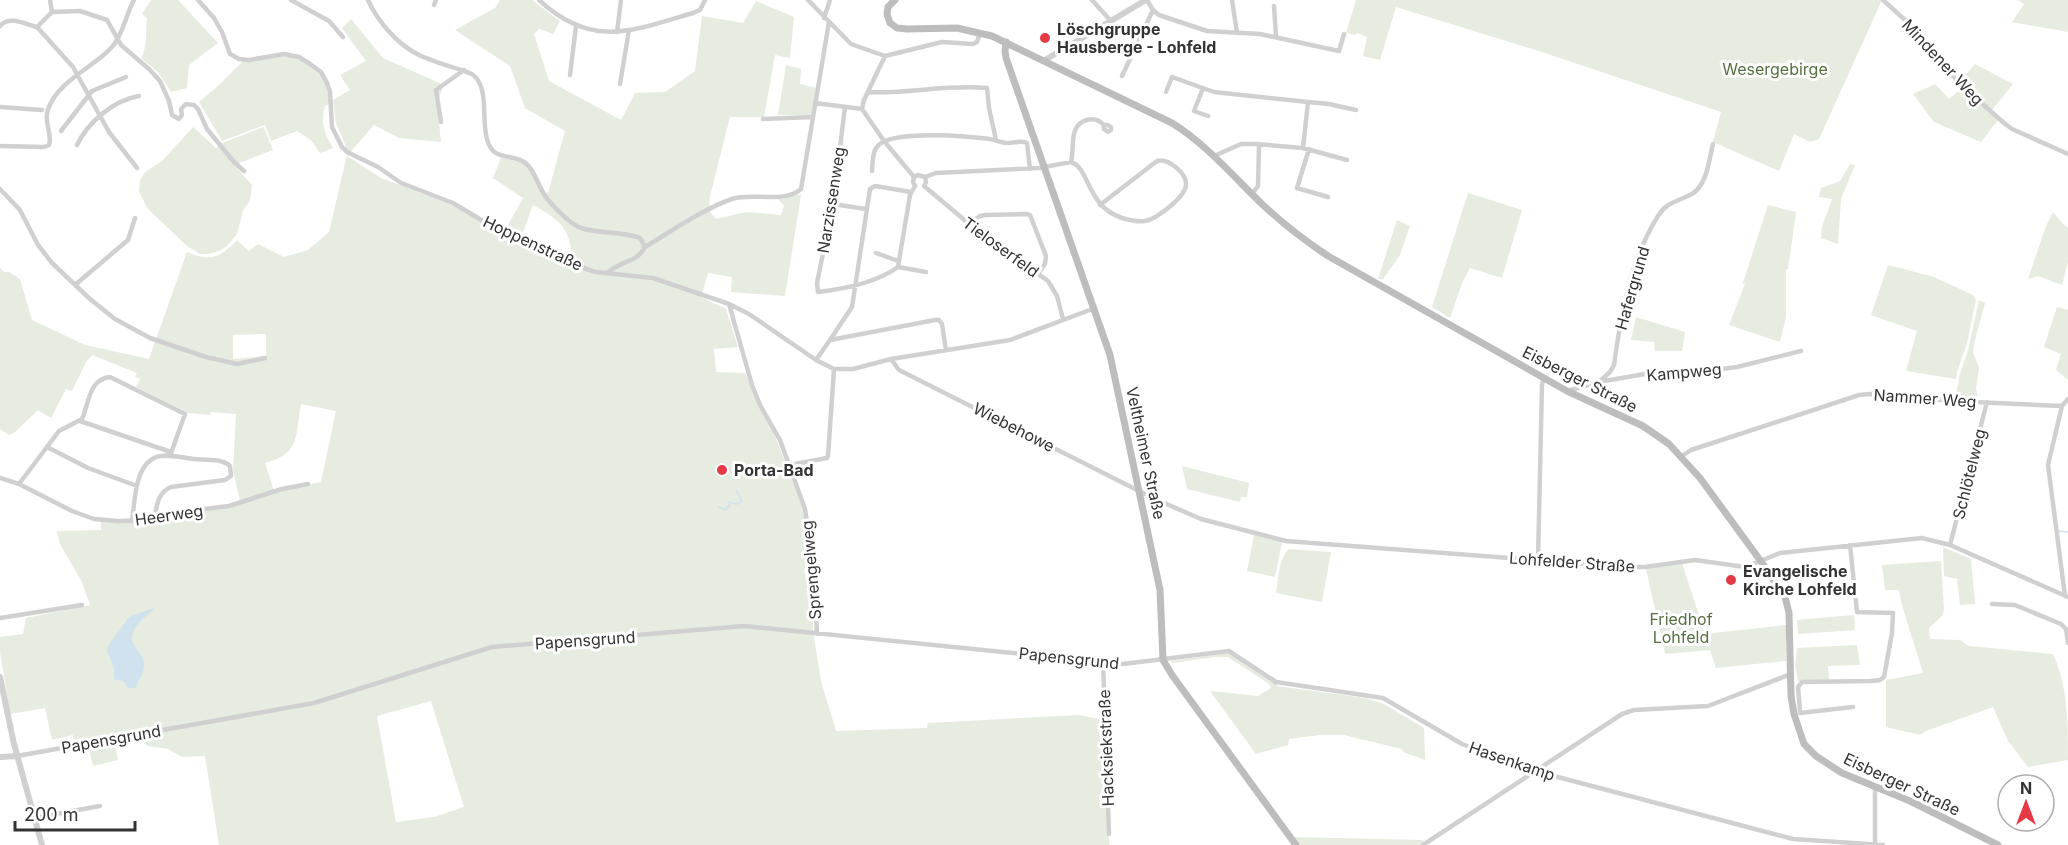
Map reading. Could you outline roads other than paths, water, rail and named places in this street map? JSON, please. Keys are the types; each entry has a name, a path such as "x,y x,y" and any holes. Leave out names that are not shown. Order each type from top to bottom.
{"main road":[{"name":"Eisberger Straße","path":"895,0 888,7 887,14 890,23 897,28 957,28 980,32 1045,60 1172,123 1189,134 1214,156 1295,233 1328,256 1544,378 1643,426 1670,444 1682,456 1785,597 1789,613 1791,674 1804,744 1816,756 1842,773 1910,801 1998,845"},
{"name":"Veltheimer Straße","path":"1006,42 1006,58 1110,355 1160,590 1163,660"},
{"path":"1163,660 1296,845"}],"street":[{"path":"50,0 52,12"},
{"path":"0,146 44,147 49,145 51,140 46,127 45,110 56,95 110,49 117,39 134,0"},
{"name":"Hoppenstraße","path":"198,0 214,18 230,54 249,60 284,54 299,57 321,72 330,92 332,127 336,138 347,152 378,167 401,183 427,195 453,203 503,233 553,251 586,269 653,278 729,304 759,320 816,360 834,369"},
{"path":"291,0 329,21 343,38"},
{"path":"368,0 378,20 410,49 420,55 464,70 480,82 485,131 490,148 500,156 524,162 549,202 572,223 581,228 629,234 640,238 645,247"},
{"path":"539,0 550,10 576,26 601,33 641,29 693,13 700,10 705,0"},
{"path":"617,32 621,0"},
{"path":"808,0 851,44 885,56 942,42 973,44 977,42 980,32"},
{"path":"824,18 830,0"},
{"path":"1092,0 1110,20"},
{"path":"1045,60 1146,0 1159,15 1208,31 1275,36 1339,51 1344,34"},
{"path":"1232,0 1237,33"},
{"name":"Mindener Weg","path":"1884,0 1914,29 1959,83 2004,123 2012,129 2068,154"},
{"path":"1274,6 1275,36"},
{"path":"1122,76 1153,10"},
{"path":"37,27 52,12 80,11 107,20 120,45 160,81 174,118 181,117 183,112 181,109 169,101"},
{"path":"0,26 5,18 37,27 78,75 117,144 137,168"},
{"path":"607,273 616,264 635,259 645,247 733,199 796,194 801,189 829,22"},
{"path":"570,75 576,26"},
{"path":"620,84 629,30"},
{"path":"862,109 885,56"},
{"path":"441,122 436,90 464,70"},
{"path":"61,132 92,91 126,77"},
{"path":"1166,92 1172,77 1214,92 1329,104 1356,110"},
{"path":"868,92 883,93 956,87 987,88 996,140"},
{"path":"1203,88 1194,111 1208,116"},
{"path":"77,145 100,115 132,97 139,96"},
{"path":"815,102 862,109 884,141 914,177 915,186"},
{"path":"1308,102 1306,148 1297,188 1328,197"},
{"path":"181,109 189,103 198,109 207,129 244,171"},
{"path":"0,107 45,110"},
{"name":"Narzissenweg","path":"845,107 833,204 817,283 818,292 855,285"},
{"path":"763,119 813,117"},
{"path":"1071,162 1072,137 1079,124 1090,119 1099,120 1104,125"},
{"path":"872,171 875,150 884,141 929,136 996,140 1009,143 1023,141 1027,143 1030,169"},
{"path":"1214,156 1241,144 1259,144 1306,148 1347,160"},
{"path":"1252,194 1258,186 1259,144"},
{"name":"Hafergrund","path":"1599,382 1611,372 1614,365 1624,305 1638,259 1650,231 1659,214 1668,204 1692,194 1699,187 1706,172 1713,144"},
{"path":"914,177 921,175 925,177 936,173 1030,169 1071,162 1079,167 1100,205 1119,217 1137,221 1146,221 1161,214 1182,193 1186,181 1169,162 1162,159 1100,205"},
{"path":"915,186 919,188 924,186 925,177"},
{"path":"855,285 887,275 898,264 911,192 915,186"},
{"name":"Tieloserfeld","path":"924,186 968,224 1054,287 1063,319"},
{"path":"816,360 852,307 871,187 911,192"},
{"path":"0,189 20,210 42,250 75,285 105,311 150,338 206,357 237,364 265,358"},
{"path":"833,204 866,209"},
{"path":"968,224 985,215 1030,215 1046,256 1045,264 1038,274"},
{"path":"75,285 128,240 135,218"},
{"path":"876,253 898,264 926,272"},
{"name":"Sprengelweg","path":"729,304 756,395 776,431 805,509 814,571 817,634"},
{"path":"790,465 828,456 834,369 853,369 891,359 1010,340 1095,308"},
{"path":"830,340 939,320 942,324 946,350"},
{"name":"Kampweg","path":"1568,391 1599,382 1662,371 1698,372 1737,367 1801,351"},
{"name":"Wiebehowe","path":"891,359 899,370 1140,491"},
{"path":"80,421 93,387 98,381 110,377 185,414 170,454"},
{"path":"1538,560 1542,384 1544,378"},
{"name":"Nammer Weg","path":"1682,456 1691,450 1859,395 2062,406"},
{"path":"2067,596 2048,465 2062,406 2068,399"},
{"name":"Schlötelweg","path":"1950,545 1987,402"},
{"path":"19,484 47,447 65,427 75,421 170,454 223,462 230,466 232,473 225,480 167,488 159,498 154,520"},
{"path":"47,447 88,468 137,486"},
{"path":"132,521 137,486 144,468 156,457 159,449"},
{"path":"156,457 170,454"},
{"name":"Heerweg","path":"0,478 19,484 72,512 105,521 154,520 180,513 229,506 282,489 309,484"},
{"name":"Lohfelder Straße","path":"1140,491 1201,519 1286,541 1645,567 1695,560 1745,567 1780,553 1922,538 1950,545 2067,596"},
{"path":"1850,545 1857,612 1893,612 1892,633 1884,677 1871,681 1802,682 1798,687 1797,713 1853,707"},
{"path":"1992,604 2014,605 2061,624 2066,629 2068,644"},
{"path":"0,618 82,605"},
{"name":"Papensgrund","path":"17,756 314,703 492,646 744,626 1123,664 1163,660"},
{"name":"Hasenkamp","path":"1163,660 1229,651 1276,682 1383,698 1462,744 1535,771 1793,839 1883,845"},
{"name":"Hacksiekstraße","path":"1103,662 1109,834"},
{"path":"1423,845 1622,714 1634,710 1708,706 1791,674"},
{"path":"0,677 17,756 42,845"},
{"path":"0,757 17,756"},
{"path":"1875,786 1875,845"},
{"path":"34,818 100,806"}],"water":[{"path":"153,608 137,625 132,635 132,640 142,656 144,666 136,688 128,688 123,681 114,678 114,668 107,651 108,646 129,617"}],"waterway":[{"path":"729,507 729,502 737,504 742,501 736,490"},
{"path":"719,507 725,510 728,506"},
{"path":"2059,531 2068,532"}],"place":[{"name":"Löschgruppe Hausberge - Lohfeld","path":"1045,38"},
{"name":"Porta-Bad","path":"722,470"},
{"name":"Evangelische Kirche Lohfeld","path":"1731,580"}],"park label":[{"name":"Wesergebirge","path":"1775,69"},
{"name":"Friedhof Lohfeld","path":"1681,628"}]}
